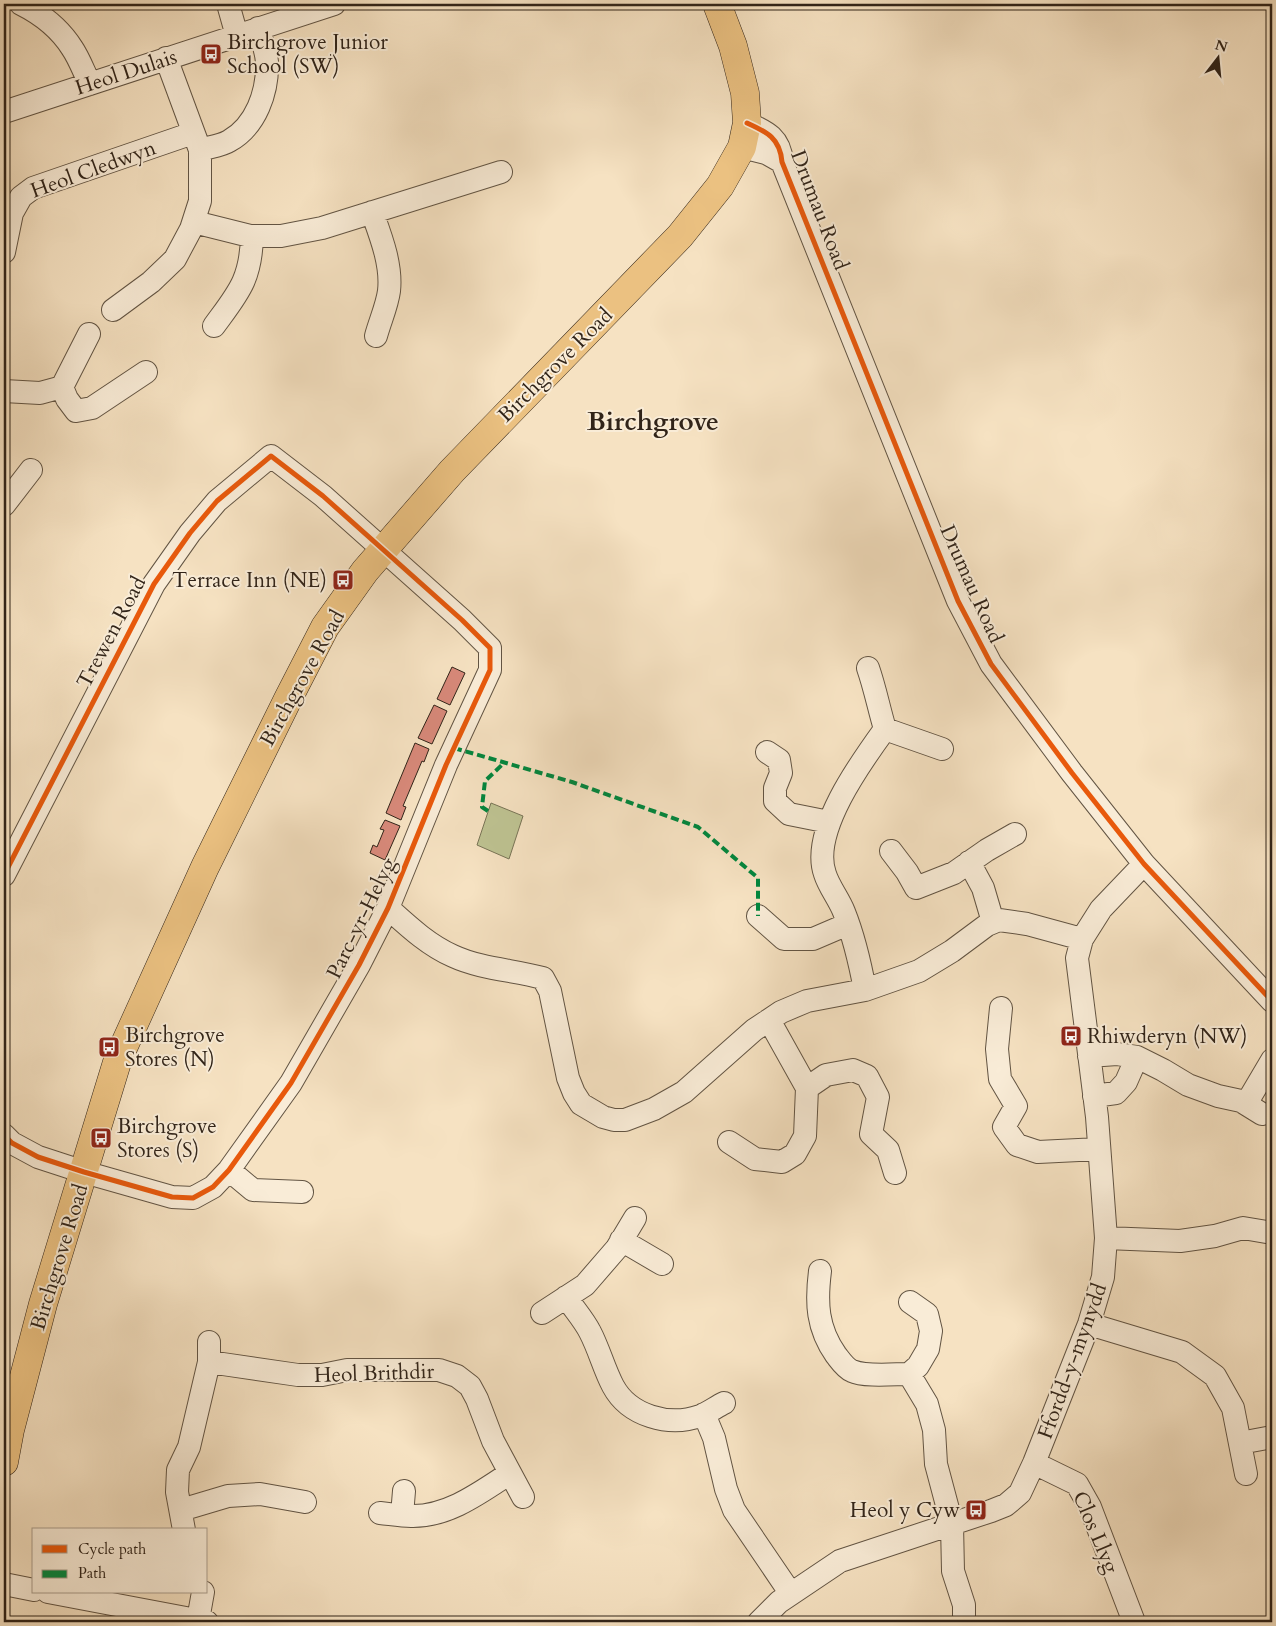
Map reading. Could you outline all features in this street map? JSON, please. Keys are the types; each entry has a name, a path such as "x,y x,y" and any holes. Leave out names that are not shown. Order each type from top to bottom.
{"main road":[{"path":"717,4 733,46 745,93 745,135"},
{"name":"Birchgrove Road","path":"4,1462 10,1430 43,1304 118,1059 205,867 288,699 326,627 365,571 452,470 680,236 720,186 745,135"}],"street":[{"path":"21,4 35,11 57,29 73,48 90,84"},
{"path":"228,4 237,36"},
{"name":"Heol Dulais","path":"4,112 334,4"},
{"name":"Heol Cledwyn","path":"4,252 12,213 21,197 33,188 196,141 228,142 246,129 259,107 266,81 267,62 258,28"},
{"path":"113,310 151,282 175,259 191,229 200,201 196,141 166,58"},
{"name":"Drumau Road","path":"745,135 765,131 776,140 782,162 958,601 991,664 1072,773 1144,864 1272,1001"},
{"path":"194,222 252,236 282,236 322,228 501,172"},
{"path":"372,212 381,236 388,264 389,291 376,336"},
{"path":"214,326 240,291 248,272 252,236"},
{"path":"4,391 40,393 62,387 89,334"},
{"path":"62,387 67,399 76,411 92,408 146,372"},
{"name":"Trewen Road","path":"4,874 154,584 190,533 217,501 271,456 323,496 383,551"},
{"path":"4,505 32,470"},
{"name":"Parc-yr-Helyg","path":"84,1172 172,1197 193,1198 213,1187 229,1170 290,1083 359,965 388,908 446,766 490,670 490,648 462,620 383,551"},
{"path":"868,668 877,693 885,729"},
{"path":"885,729 942,750"},
{"path":"866,990 844,910 824,873 822,849 828,822 864,758 885,729"},
{"path":"767,752 779,760 782,773 775,788 775,801 789,814 828,822"},
{"path":"891,851 907,872 916,888 954,873 987,850 1015,834"},
{"path":"969,862 983,888 993,922"},
{"name":"Ffordd-y-mynydd","path":"759,1622 779,1602 840,1561 1006,1505 1020,1493 1034,1463 1089,1324 1103,1277 1106,1238 1099,1149 1077,958 1082,939 1101,909 1144,864"},
{"path":"388,908 422,938 454,956 498,969 543,978 550,991 568,1078 574,1093 581,1104 603,1117 614,1120 625,1120 638,1116 684,1092 754,1030 782,1012 807,1001 866,990 919,971 952,951 993,922 999,920 1014,921 1082,939"},
{"path":"758,916 784,939 813,939 848,924"},
{"path":"1001,1008 997,1049 1000,1079 1016,1106 1004,1127 1016,1145 1038,1152 1099,1149"},
{"path":"729,1142 754,1159 782,1162 795,1154 805,1136 806,1088 769,1020"},
{"path":"1089,1056 1117,1054 1137,1057 1188,1085 1254,1109 1272,1060"},
{"path":"1094,1096 1116,1093 1126,1082 1133,1070 1137,1057"},
{"path":"806,1088 826,1076 853,1070 867,1076 878,1097 871,1134 888,1150 895,1174"},
{"path":"4,1135 12,1143 38,1157 84,1172"},
{"path":"229,1170 254,1190 302,1192"},
{"path":"542,1313 585,1285 602,1267 635,1218"},
{"path":"1106,1238 1180,1241 1215,1236 1243,1228 1272,1233"},
{"path":"621,1240 662,1264"},
{"path":"820,1271 817,1296 820,1322 826,1341 841,1362 852,1371 877,1374 909,1374 918,1366 928,1349 931,1331 927,1314 910,1302"},
{"path":"566,1297 590,1331 613,1386 624,1401 640,1412 659,1419 682,1420 704,1414 724,1403"},
{"path":"1089,1324 1182,1352 1215,1376 1233,1408 1246,1474"},
{"name":"Heol Brithdir","path":"305,1502 260,1494 228,1496 182,1520 177,1492 178,1470 189,1447 209,1352 298,1375 322,1375 348,1370 438,1370 457,1376 470,1386 474,1392 493,1441 524,1497"},
{"path":"909,1374 927,1404 934,1430 936,1464 952,1524 953,1571 964,1605 964,1615"},
{"path":"704,1414 714,1438 726,1489 734,1510 791,1594"},
{"path":"1240,1443 1272,1437"},
{"name":"Clos Llyg","path":"1034,1463 1078,1484 1090,1507 1134,1622"},
{"path":"380,1513 412,1516 441,1512 482,1492 510,1472"},
{"path":"402,1515 404,1490"},
{"path":"4,1584 32,1590"},
{"path":"59,1594 202,1621 203,1594"}],"green space":[{"path":"491,803 523,816 509,859 477,845"}],"building":[{"path":"452,667 465,673 450,705 437,699"},
{"path":"434,705 447,711 432,744 418,738"},
{"path":"415,743 429,749 403,806 406,807 401,820 386,813"},
{"path":"385,820 400,826 385,860 370,853 373,845 377,847 384,830 380,829"}],"marked path":[{"path":"454,748 572,782 698,827 758,878 758,916"},
{"path":"488,811 482,807 485,781 505,762"}],"cycle path":[{"path":"747,123 766,133 775,141 778,147 782,162 958,601 991,664 1072,773 1144,864 1272,1001"},
{"path":"4,875 154,584 190,533 217,501 271,456 323,496 462,620 490,648 490,670 446,765 388,908 359,965 291,1083 229,1170 213,1187 193,1198 172,1197 38,1157 12,1143 4,1135"}],"place":[{"name":"Birchgrove Junior School (SW)","path":"211,54"},
{"name":"Terrace Inn (NE)","path":"343,580"},
{"name":"Rhiwderyn (NW)","path":"1071,1036"},
{"name":"Birchgrove Stores (N)","path":"109,1047"},
{"name":"Birchgrove Stores (S)","path":"101,1138"},
{"name":"Heol y Cyw","path":"976,1510"}],"district":[{"name":"Birchgrove","path":"653,421"}]}
